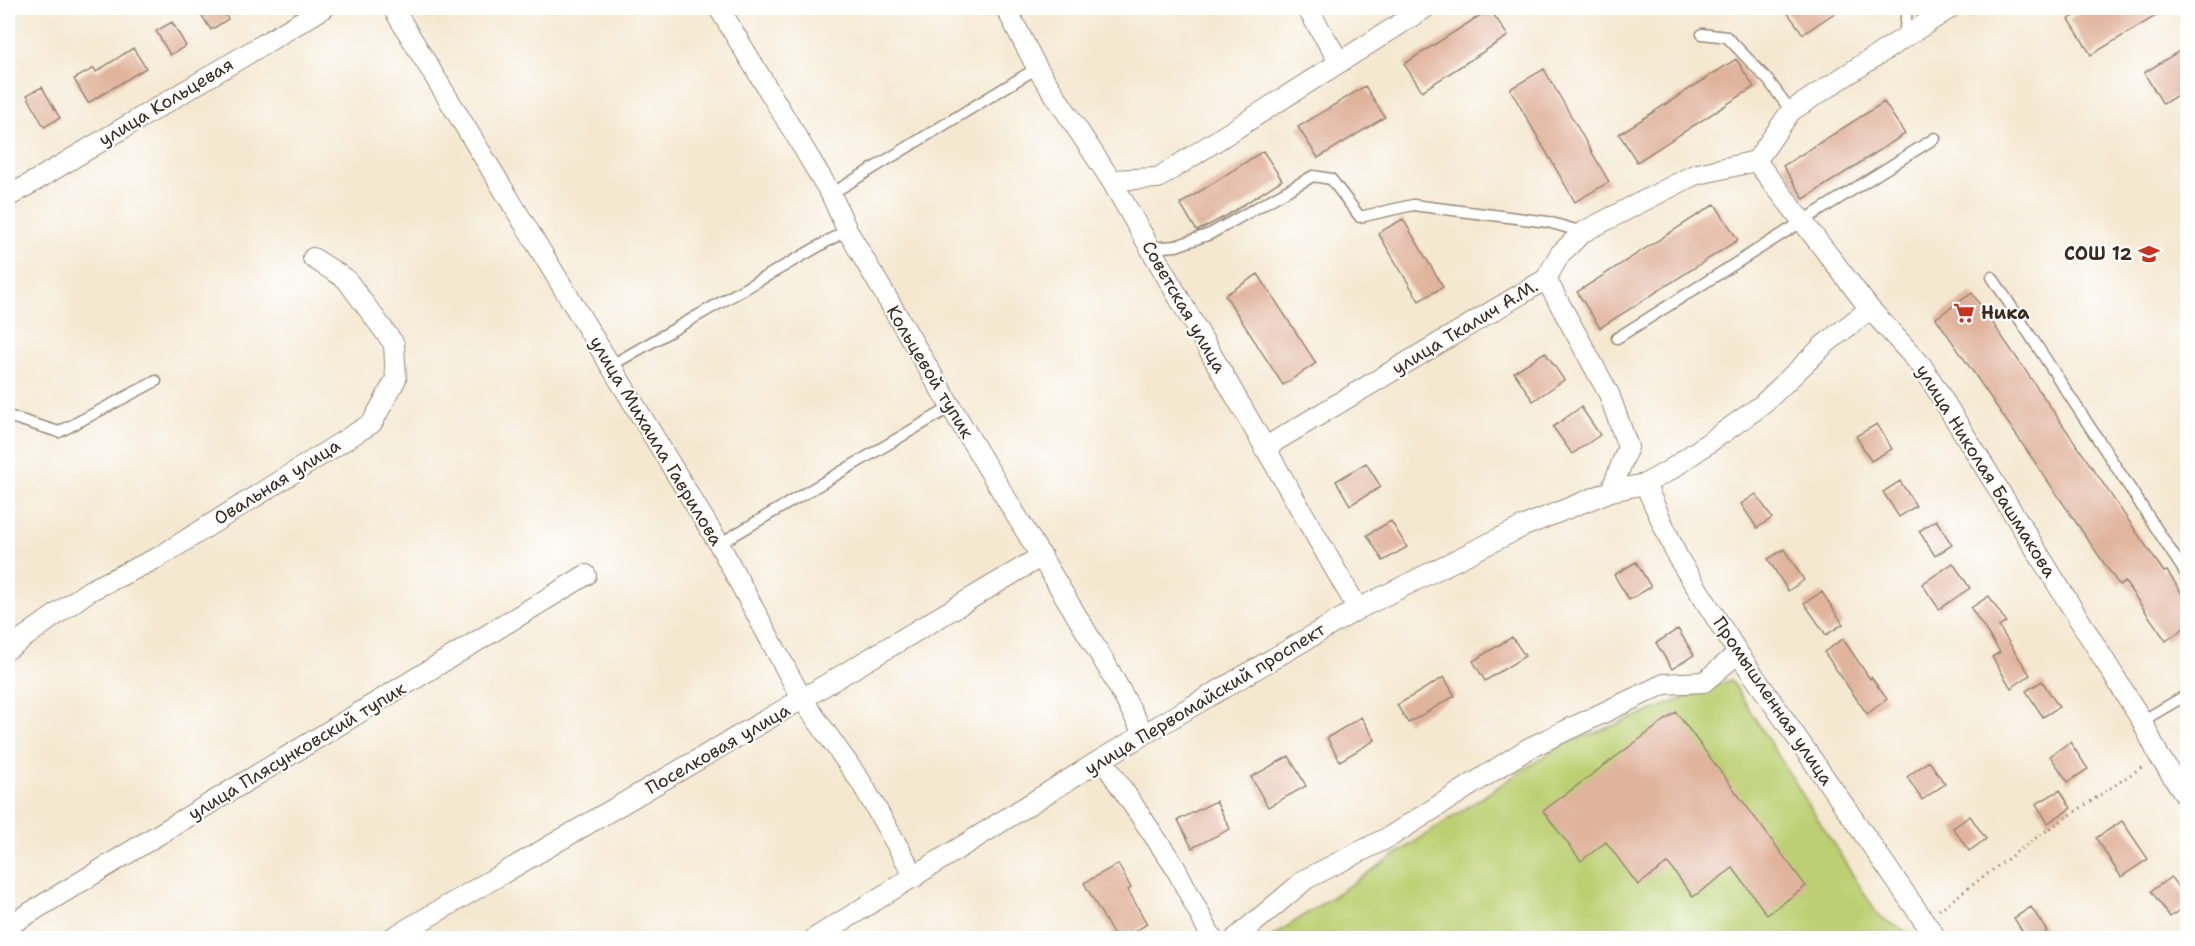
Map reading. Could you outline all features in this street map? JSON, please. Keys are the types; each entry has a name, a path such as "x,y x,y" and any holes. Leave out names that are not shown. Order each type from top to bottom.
{"street":[{"name":"улица Кольцевая","path":"8,197 324,8"},
{"name":"улица Михаила Гаврилова","path":"393,8 719,544 802,699 861,782 915,877"},
{"name":"Кольцевой тупик","path":"719,8 831,195 847,230 951,407 1108,668 1144,734"},
{"name":"Советская улица","path":"1006,8 1037,68 1111,180 1358,609"},
{"path":"1306,8 1339,61"},
{"path":"1111,180 1158,178 1425,8"},
{"path":"1756,161 1791,111 1950,8"},
{"name":"улица Николая Башмакова","path":"1756,161 1870,309 1922,366 2142,721 2158,756 2187,799"},
{"name":"улица Ткалич А.М.","path":"1264,448 1546,279 1560,254 1583,232 1694,175 1756,161"},
{"name":"Овальная улица","path":"8,649 89,591 159,557 372,423 396,379 394,344 346,279 313,258"},
{"path":"1546,279 1609,394 1628,447 1611,491"},
{"path":"1611,491 1645,484 1670,470 1762,405 1824,345 1870,309"},
{"name":"Промышленная улица","path":"1645,484 1678,558 1738,653 1936,939"},
{"name":"улица Первомайский проспект","path":"815,939 843,931 915,877 1102,759 1358,609 1524,526 1611,491"},
{"name":"Поселковая улица","path":"392,939 1042,556"},
{"name":"улица Плясунковский тупик","path":"8,926 586,575"},
{"path":"1236,939 1306,879 1391,836 1529,748 1664,684 1704,682 1738,653"},
{"path":"1102,759 1175,867 1212,939"}],"lane":[{"path":"1904,38 1907,8"},
{"path":"1702,34 1727,37 1768,80 1791,111"},
{"path":"831,195 1037,68"},
{"path":"1617,338 1935,138"},
{"path":"1150,248 1176,246 1209,234 1313,176 1331,179 1360,217 1413,205 1548,222 1583,232"},
{"path":"610,366 847,230"},
{"path":"1992,277 2187,578"},
{"path":"8,416 59,432 156,381"},
{"path":"719,544 951,407"},
{"path":"2142,721 2187,694"}],"path":[{"path":"1924,922 2030,842 2158,756"}],"green space":[{"path":"1731,680 1879,917 1918,938 1270,938 1558,747"}],"building":[{"path":"197,8 221,8 228,19 211,30"},
{"path":"1784,8 1842,8 1803,34"},
{"path":"2088,8 2169,8 2091,55 2069,19"},
{"path":"1490,9 1508,36 1422,91 1404,64"},
{"path":"172,22 186,46 170,55 156,31"},
{"path":"2187,46 2187,89 2163,104 2144,73"},
{"path":"133,48 146,68 88,103 74,79 94,68 96,72"},
{"path":"1736,59 1754,87 1637,162 1619,134"},
{"path":"1544,69 1609,182 1575,202 1510,89"},
{"path":"1365,86 1385,117 1318,158 1298,127"},
{"path":"42,87 60,118 44,127 27,95"},
{"path":"1884,102 1905,134 1804,199 1783,166"},
{"path":"1263,151 1282,180 1226,216 1197,231 1180,204"},
{"path":"1715,204 1738,240 1600,328 1577,292"},
{"path":"1403,219 1443,287 1419,301 1378,233"},
{"path":"1258,274 1316,363 1283,385 1225,295"},
{"path":"1972,293 2164,572 2167,571 2187,601 2187,626 2166,641 2125,582 2119,585 1936,318"},
{"path":"1545,352 1564,380 1533,401 1514,372"},
{"path":"1581,407 1600,435 1572,454 1553,427"},
{"path":"1877,424 1892,449 1871,461 1856,436"},
{"path":"1366,463 1381,487 1350,505 1336,481"},
{"path":"1900,481 1916,506 1899,517 1883,492"},
{"path":"1756,494 1772,518 1757,528 1741,504"},
{"path":"1936,520 1952,545 1935,556 1919,531"},
{"path":"1391,521 1407,547 1383,561 1367,535"},
{"path":"1784,549 1804,580 1788,591 1768,559"},
{"path":"1636,562 1651,587 1629,600 1614,575"},
{"path":"1953,563 1970,588 1939,609 1922,584"},
{"path":"1822,592 1843,624 1826,635 1804,603"},
{"path":"1989,596 2006,622 1999,627 2030,675 2011,688 1992,657 2000,652 1971,608"},
{"path":"1678,629 1694,655 1672,669 1656,643"},
{"path":"1512,637 1525,656 1485,681 1473,661"},
{"path":"1843,639 1870,679 1871,677 1887,699 1867,714 1824,652"},
{"path":"1444,677 1455,696 1408,723 1397,705"},
{"path":"2042,681 2059,707 2043,717 2026,691"},
{"path":"1676,712 1806,886 1767,915 1733,868 1693,897 1668,863 1638,885 1606,842 1581,861 1543,811"},
{"path":"1361,717 1375,740 1340,761 1327,738"},
{"path":"2070,742 2088,769 2068,782 2050,756"},
{"path":"1289,756 1306,786 1268,807 1251,777"},
{"path":"1929,761 1945,784 1922,800 1907,777"},
{"path":"2060,790 2071,808 2048,823 2036,804"},
{"path":"1216,801 1230,829 1192,848 1178,820"},
{"path":"1970,816 1986,839 1969,851 1953,828"},
{"path":"2122,821 2148,859 2121,877 2096,838"},
{"path":"1118,864 1131,888 1128,890 1147,924 1123,939 1116,939 1084,883"},
{"path":"2171,877 2187,900 2187,904 2170,917 2151,891"},
{"path":"2031,907 2047,931 2036,939 2027,939 2014,918"}],"place":[{"name":"СОШ 12","path":"2149,254"},
{"name":"Ника","path":"1964,313"}]}
